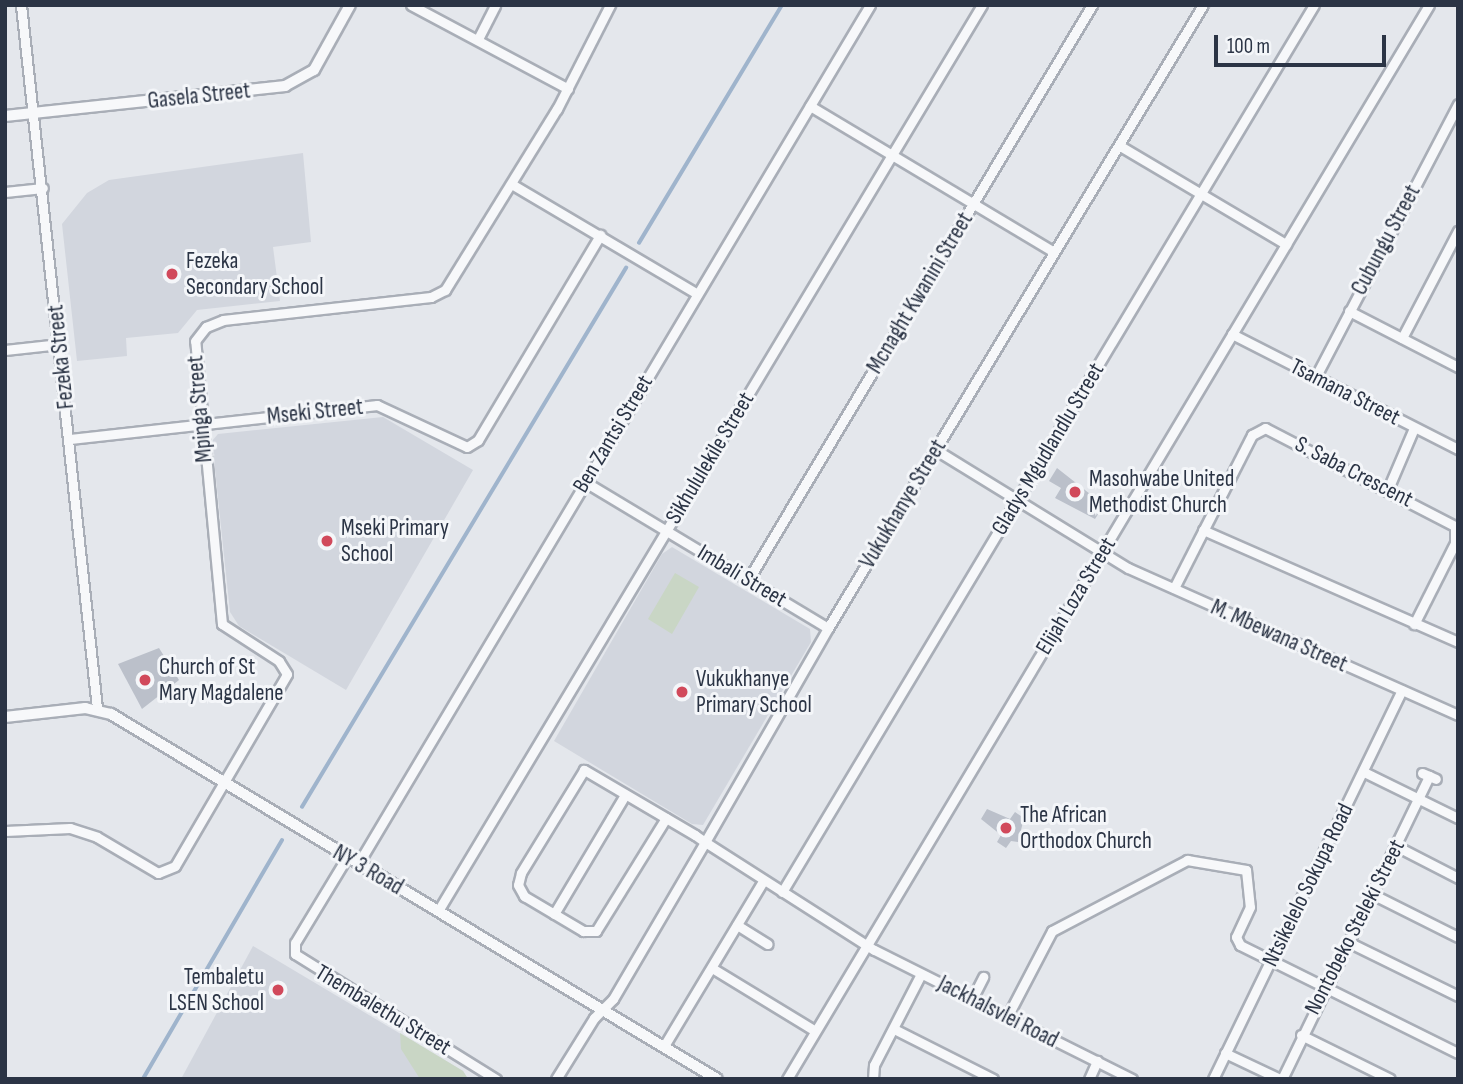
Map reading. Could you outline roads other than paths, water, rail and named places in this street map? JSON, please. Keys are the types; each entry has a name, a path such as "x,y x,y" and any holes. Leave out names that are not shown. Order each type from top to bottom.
{"street":[{"name":"Fezeka Street","path":"21,5 60,344 97,708"},
{"name":"Gasela Street","path":"5,116 285,86 314,70 350,5"},
{"path":"411,5 568,89"},
{"path":"478,39 495,5"},
{"name":"Mpinga Street","path":"5,831 57,827 81,831 165,873 175,866 286,674 279,661 222,624 192,353 206,327 223,320 440,294 513,185 568,89 610,5"},
{"name":"Ben Zantsi Street","path":"358,864 870,5"},
{"name":"Sikhululekile Street","path":"438,911 982,5"},
{"name":"Mcnaght Kwanini Street","path":"748,580 1092,5"},
{"name":"Vukukhanye Street","path":"603,1010 705,842 828,628 1203,5"},
{"name":"Gladys Mgudlandlu Street","path":"782,892 1314,5"},
{"name":"Elijah Loza Street","path":"787,1079 813,1029 1103,551 1429,5"},
{"name":"Cubungu Street","path":"1316,376 1458,104"},
{"path":"810,106 1054,252"},
{"path":"1120,146 1286,244"},
{"path":"513,185 697,294"},
{"path":"5,192 43,188"},
{"path":"1402,338 1458,231"},
{"name":"Mseki Street","path":"70,439 377,405 454,445 473,444 600,235"},
{"path":"1349,311 1458,367"},
{"name":"Tsamana Street","path":"1232,334 1458,449"},
{"path":"5,350 60,344"},
{"name":"S. Saba Crescent","path":"1174,588 1252,435 1261,428 1388,489 1456,530 1455,543 1414,624"},
{"path":"1388,489 1414,428"},
{"name":"M. Mbewana Street","path":"936,450 1103,551 1174,588 1458,715"},
{"name":"Imbali Street","path":"585,482 828,628"},
{"path":"1203,530 1458,642"},
{"name":"Ntsikelelo Sokupa Road","path":"1213,1079 1402,690"},
{"path":"5,717 97,708"},
{"name":"NY 3 Road","path":"97,708 717,1079"},
{"path":"666,818 602,926 583,930 520,890 521,873 584,770 666,818 866,943"},
{"path":"1364,772 1458,818"},
{"name":"Nontobeko Steleki Street","path":"1281,1079 1429,776"},
{"path":"554,914 625,795"},
{"path":"1395,846 1458,878"},
{"name":"Thembalethu Street","path":"347,857 295,943 295,954 496,1079"},
{"path":"1007,1017 1052,931 1187,860 1246,870 1250,908 1236,937 1240,945 1458,1053"},
{"path":"663,1046 764,881"},
{"path":"1372,894 1458,937"},
{"path":"737,925 768,944"},
{"path":"1348,942 1458,996"},
{"name":"Jackhalsvlei Road","path":"866,943 921,974 1132,1079"},
{"path":"712,968 813,1029"},
{"path":"873,1079 921,974"},
{"path":"972,999 983,977"},
{"path":"556,1079 603,1010"},
{"path":"894,1029 993,1079"},
{"path":"1301,1034 1390,1079"},
{"path":"1225,1053 1281,1079"},
{"path":"1088,1079 1097,1061"}],"waterway":[{"path":"639,243 782,5"},
{"path":"302,807 626,268"},
{"path":"143,1079 282,840"}],"place":[{"name":"Fezeka Secondary School","path":"172,274"},
{"name":"Masohwabe United Methodist Church","path":"1075,492"},
{"name":"Mseki Primary School","path":"327,541"},
{"name":"Church of St Mary Magdalene","path":"145,680"},
{"name":"Vukukhanye Primary School","path":"682,692"},
{"name":"The African Orthodox Church","path":"1006,828"},
{"name":"Tembaletu LSEN School","path":"278,990"}]}
